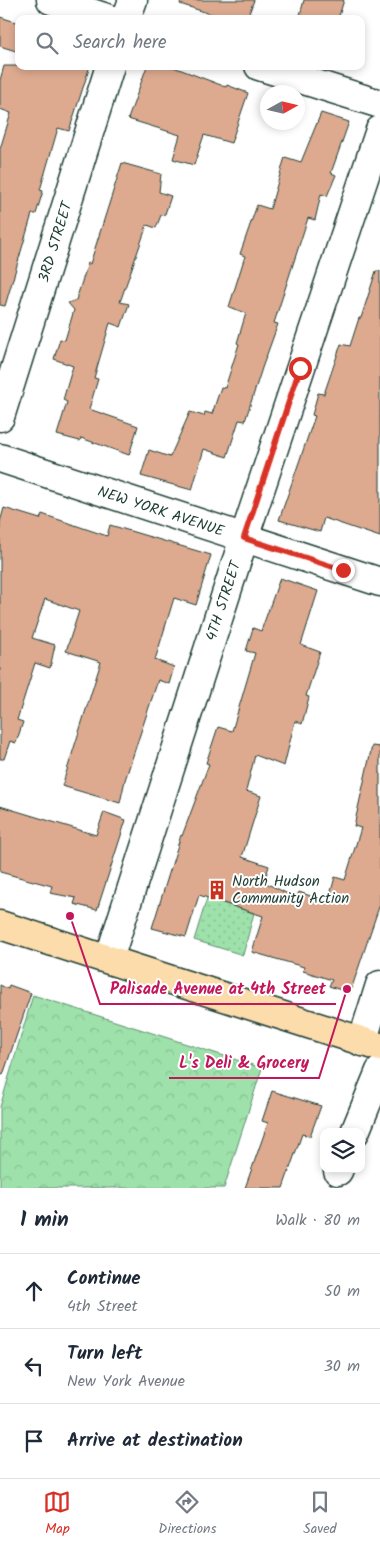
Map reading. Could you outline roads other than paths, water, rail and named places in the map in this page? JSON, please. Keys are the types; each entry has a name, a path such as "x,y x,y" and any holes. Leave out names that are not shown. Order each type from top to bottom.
{"main road":[{"path":"0,925 371,1044"}],"street":[{"path":"51,0 98,15"},
{"path":"127,15 133,0"},
{"name":"3RD STREET","path":"0,417 109,70"},
{"path":"272,70 380,104"},
{"name":"4TH STREET","path":"109,959 244,538 380,130"},
{"name":"NEW YORK AVENUE","path":"0,458 380,582"},
{"path":"371,1044 380,985"},
{"path":"357,1128 380,1071"}],"place":[{"name":"North Hudson Community Action","path":"217,890"},
{"name":"Palisade Avenue at 4th Street","path":"70,916"},
{"name":"L's Deli & Grocery","path":"347,989"}]}
